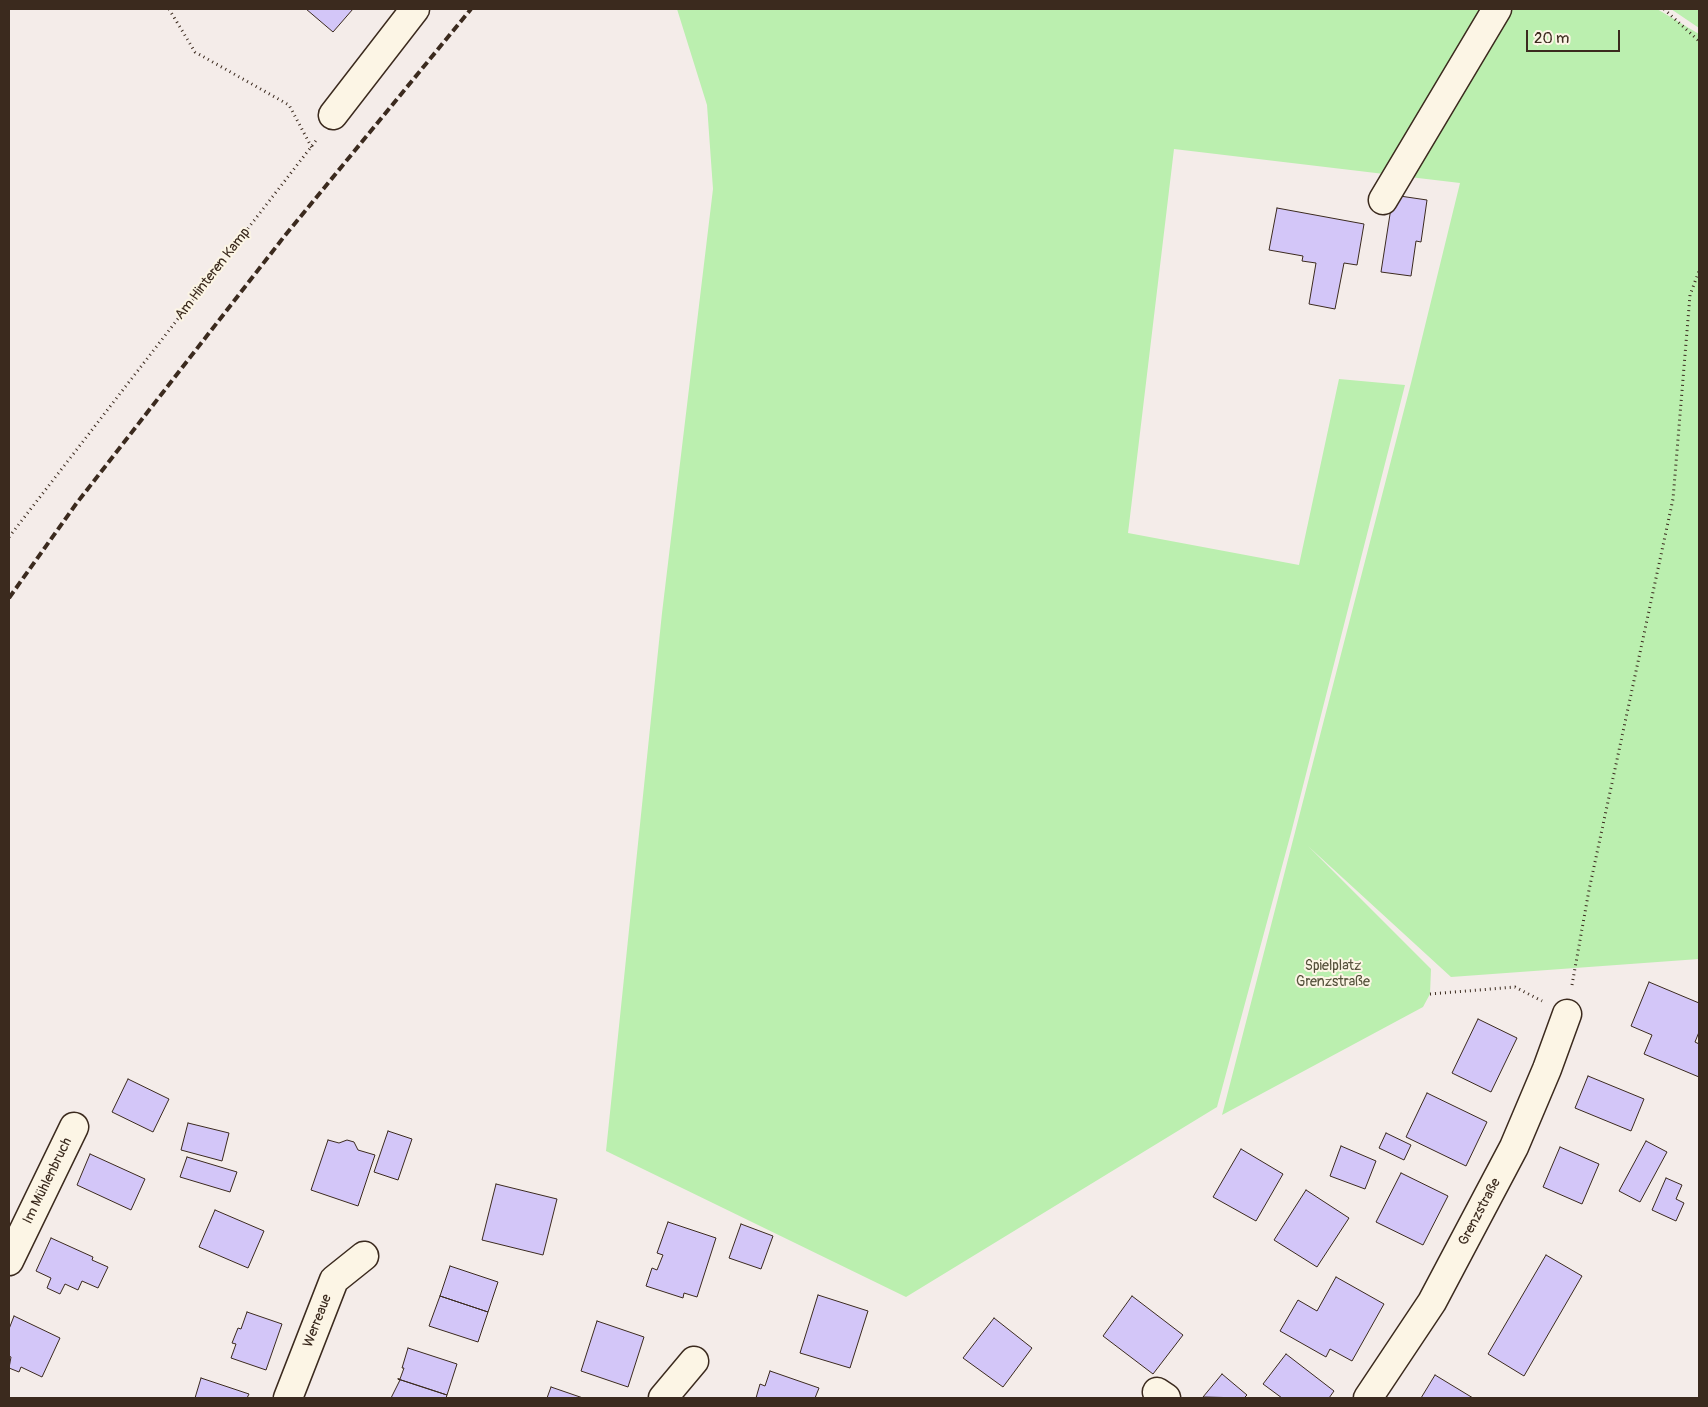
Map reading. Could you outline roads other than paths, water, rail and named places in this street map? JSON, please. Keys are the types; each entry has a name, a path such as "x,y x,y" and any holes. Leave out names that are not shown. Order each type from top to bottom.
{"street":[{"path":"333,115 415,9"},
{"path":"1383,200 1497,9"},
{"name":"Grenzstraße","path":"1368,1398 1432,1302 1514,1147 1547,1069 1567,1014"},
{"name":"Im Mühlenbruch","path":"9,1261 74,1127"},
{"name":"Werreaue","path":"288,1398 334,1280 364,1256"},
{"path":"663,1398 694,1361"}],"railway":[{"path":"9,598 76,504 283,238 471,9"}],"park label":[{"name":"Spielplatz Grenzstraße","path":"1333,974"}]}
